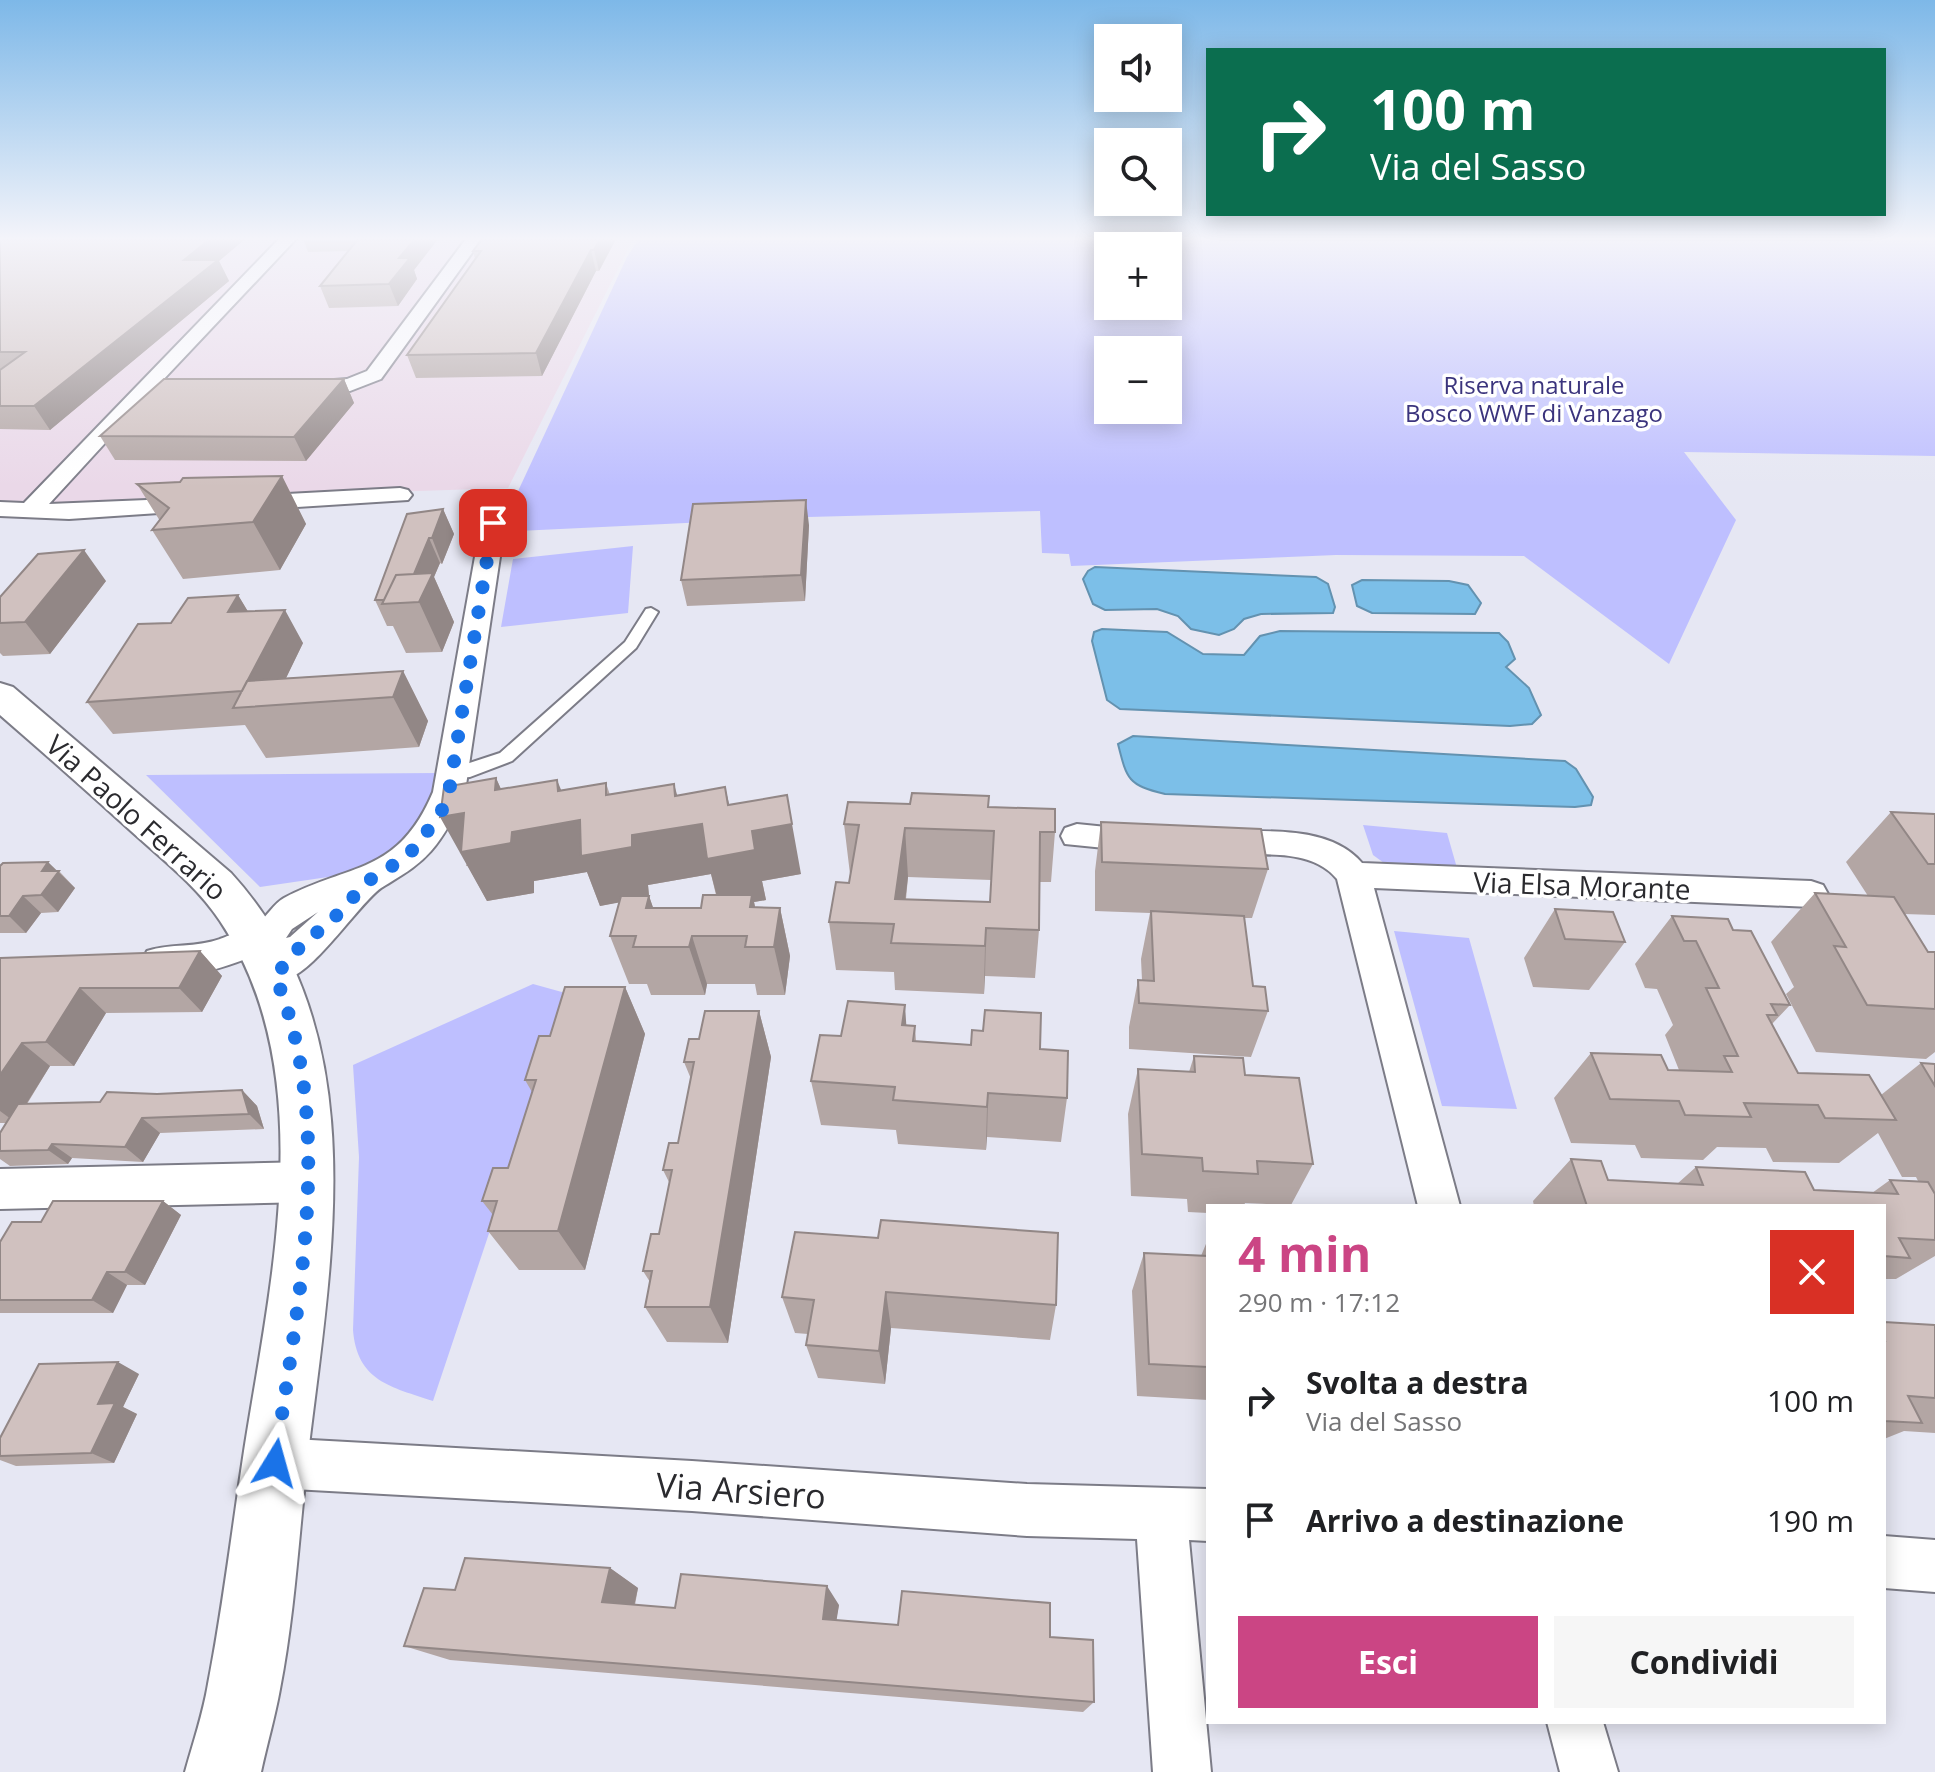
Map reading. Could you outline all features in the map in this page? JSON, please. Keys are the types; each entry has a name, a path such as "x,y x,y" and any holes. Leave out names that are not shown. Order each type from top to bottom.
{"street":[{"path":"31,509 208,322"},
{"path":"277,387 350,385 374,375 413,322"},
{"path":"144,388 217,387"},
{"path":"0,509 69,512 400,495"},
{"path":"273,954 266,936 272,927 299,906 368,881 405,858 442,810 451,775 493,523"},
{"name":"Via Paolo Ferrario","path":"0,695 189,858 225,894 273,954 303,1079 307,1182 291,1347 244,1688 223,1772"},
{"path":"1077,836 1317,848 1334,854 1346,863 1353,875 1438,1204"},
{"name":"Via Elsa Morante","path":"1353,875 1811,894"},
{"path":"121,962 197,960 236,950 273,954 337,915 368,881"},
{"path":"225,894 260,906 299,906"},
{"path":"0,1189 307,1182"},
{"name":"Via Arsiero","path":"275,1463 692,1486 1027,1510 1184,1513"},
{"path":"1182,1772 1184,1513"},
{"path":"1886,1562 1935,1566"},
{"path":"1576,1724 1589,1772"}],"lane":[{"path":"451,775 506,757 631,645 651,612"}],"shaded area":[{"path":"0,322 591,322 508,488 0,505"},
{"path":"1095,567 1316,577 1328,584 1335,607 1333,613 1261,614 1244,619 1234,629 1219,635 1191,629 1178,616 1157,609 1105,610 1093,604 1083,579"},
{"path":"1362,580 1449,581 1468,585 1481,603 1475,614 1372,613 1357,606 1352,585"},
{"path":"1102,629 1167,632 1203,654 1244,655 1260,636 1280,631 1499,633 1508,642 1515,659 1506,667 1529,688 1541,715 1532,724 1510,726 1120,709 1107,700 1092,641 1094,632"},
{"path":"1133,736 1565,761 1576,769 1593,797 1591,805 1575,807 1165,794 1136,784 1127,773 1118,744"}],"green space":[{"name":"Riserva naturale Bosco WWF di Vanzago","path":"597,322 1935,322 1935,456 1684,452 1736,520 1669,664 1524,556 1336,555 1071,566 1069,554 1042,553 1040,511 808,517 499,532"},
{"path":"633,546 628,613 501,627 513,559"},
{"path":"439,773 425,818 410,839 369,871 260,887 146,775"},
{"path":"1363,825 1447,833 1457,868 1384,863 1373,855"},
{"path":"1394,931 1469,938 1517,1109 1442,1106"},
{"path":"533,984 569,994 433,1401 379,1379 361,1361 356,1347 353,1330 359,1157 353,1065"}],"building":[{"path":"0,322 140,322 34,406 0,406 0,370 25,352 0,352"},
{"path":"431,322 553,322 536,353 407,355"},
{"path":"164,379 344,379 294,437 100,436"},
{"path":"282,476 253,522 152,530 169,508 137,484 180,482 183,478"},
{"path":"806,500 801,575 681,580 693,504"},
{"path":"443,509 414,574 396,575 384,600 375,600 407,514"},
{"path":"84,550 25,622 0,623 0,597 38,554"},
{"path":"433,573 419,602 382,604 396,575"},
{"path":"238,595 228,612 285,610 242,691 87,702 138,624 171,623 188,598"},
{"path":"403,671 393,697 233,708 247,681"},
{"path":"496,778 495,790 557,780 558,791 606,783 606,795 674,784 675,796 725,787 728,805 787,795 792,824 752,831 755,850 707,859 702,824 632,835 632,847 581,856 580,820 512,832 511,843 461,852 464,813 440,817 444,787"},
{"path":"912,793 989,796 988,807 1055,809 1055,832 1040,832 1039,930 986,928 985,946 891,943 894,924 829,922 836,882 849,883 859,825 844,824 848,802 910,804","holes":["905,828 994,831 990,902 895,899"]},
{"path":"1891,812 1935,814 1935,864 1928,864"},
{"path":"1101,822 1261,829 1268,869 1102,862"},
{"path":"48,862 42,871 59,871 41,895 23,896 9,916 0,916 0,866 3,863"},
{"path":"1815,893 1894,897 1928,952 1935,952 1935,1009 1867,1005 1834,946 1846,947"},
{"path":"703,895 752,895 750,907 780,908 774,947 745,947 747,936 692,936 689,947 633,947 636,936 610,936 621,896 649,896 646,908 701,908"},
{"path":"1555,909 1613,912 1625,942 1565,939"},
{"path":"1151,911 1244,916 1253,986 1265,987 1268,1011 1139,1003 1138,980 1154,981"},
{"path":"1672,916 1728,919 1733,930 1751,931 1790,1005 1771,1004 1777,1015 1767,1015 1798,1073 1869,1075 1896,1120 1825,1118 1818,1105 1744,1103 1751,1117 1685,1115 1679,1101 1610,1099 1591,1053 1661,1055 1668,1070 1732,1072 1724,1056 1738,1056 1706,988 1719,988 1696,941 1684,941"},
{"path":"200,951 179,988 80,988 46,1042 22,1043 0,1075 0,958"},
{"path":"565,987 625,987 558,1231 488,1231 497,1201 482,1201 493,1168 508,1168 536,1080 525,1080 539,1036 550,1036"},
{"path":"848,1001 905,1005 902,1025 915,1026 913,1041 971,1045 972,1030 983,1031 985,1010 1041,1013 1040,1049 1068,1051 1067,1098 988,1093 987,1107 893,1100 895,1087 811,1081 820,1035 841,1036"},
{"path":"705,1011 759,1011 710,1307 645,1307 652,1271 643,1271 651,1234 659,1234 672,1170 663,1170 669,1143 678,1143 694,1062 684,1062 689,1039 699,1039"},
{"path":"1194,1056 1243,1058 1245,1075 1299,1078 1313,1164 1257,1161 1258,1174 1203,1171 1202,1158 1142,1154 1138,1069 1195,1072"},
{"path":"1921,1063 1935,1064 1935,1086"},
{"path":"242,1090 249,1114 142,1118 125,1147 52,1144 48,1150 0,1151 0,1133 18,1104 100,1102 107,1092 157,1094"},
{"path":"1571,1159 1601,1161 1608,1180 1703,1185 1696,1167 1805,1172 1814,1190 1898,1194 1890,1180 1928,1182 1935,1194 1935,1240 1899,1238 1910,1258 1886,1256 1886,1204 1586,1204"},
{"path":"53,1201 163,1201 125,1272 107,1272 92,1300 0,1300 0,1242 12,1222 41,1222"},
{"path":"881,1220 1058,1233 1056,1305 886,1292 879,1351 806,1345 814,1300 782,1297 795,1232 878,1238"},
{"path":"1144,1253 1206,1256 1206,1367 1149,1364"},
{"path":"1886,1322 1935,1325 1935,1398 1908,1396 1922,1423 1886,1421"},
{"path":"118,1362 98,1404 115,1403 91,1453 0,1456 0,1438 39,1364"},
{"path":"465,1558 610,1568 602,1602 675,1608 681,1574 827,1586 823,1619 898,1625 902,1591 1050,1603 1050,1637 1093,1640 1094,1702 404,1646 424,1588 455,1590"}],"route":[{"path":"275,1463 302,1252 308,1166 301,1068 286,1006 275,976 284,963 337,915 368,881 405,858 433,826 442,810 449,792 493,523"}]}
